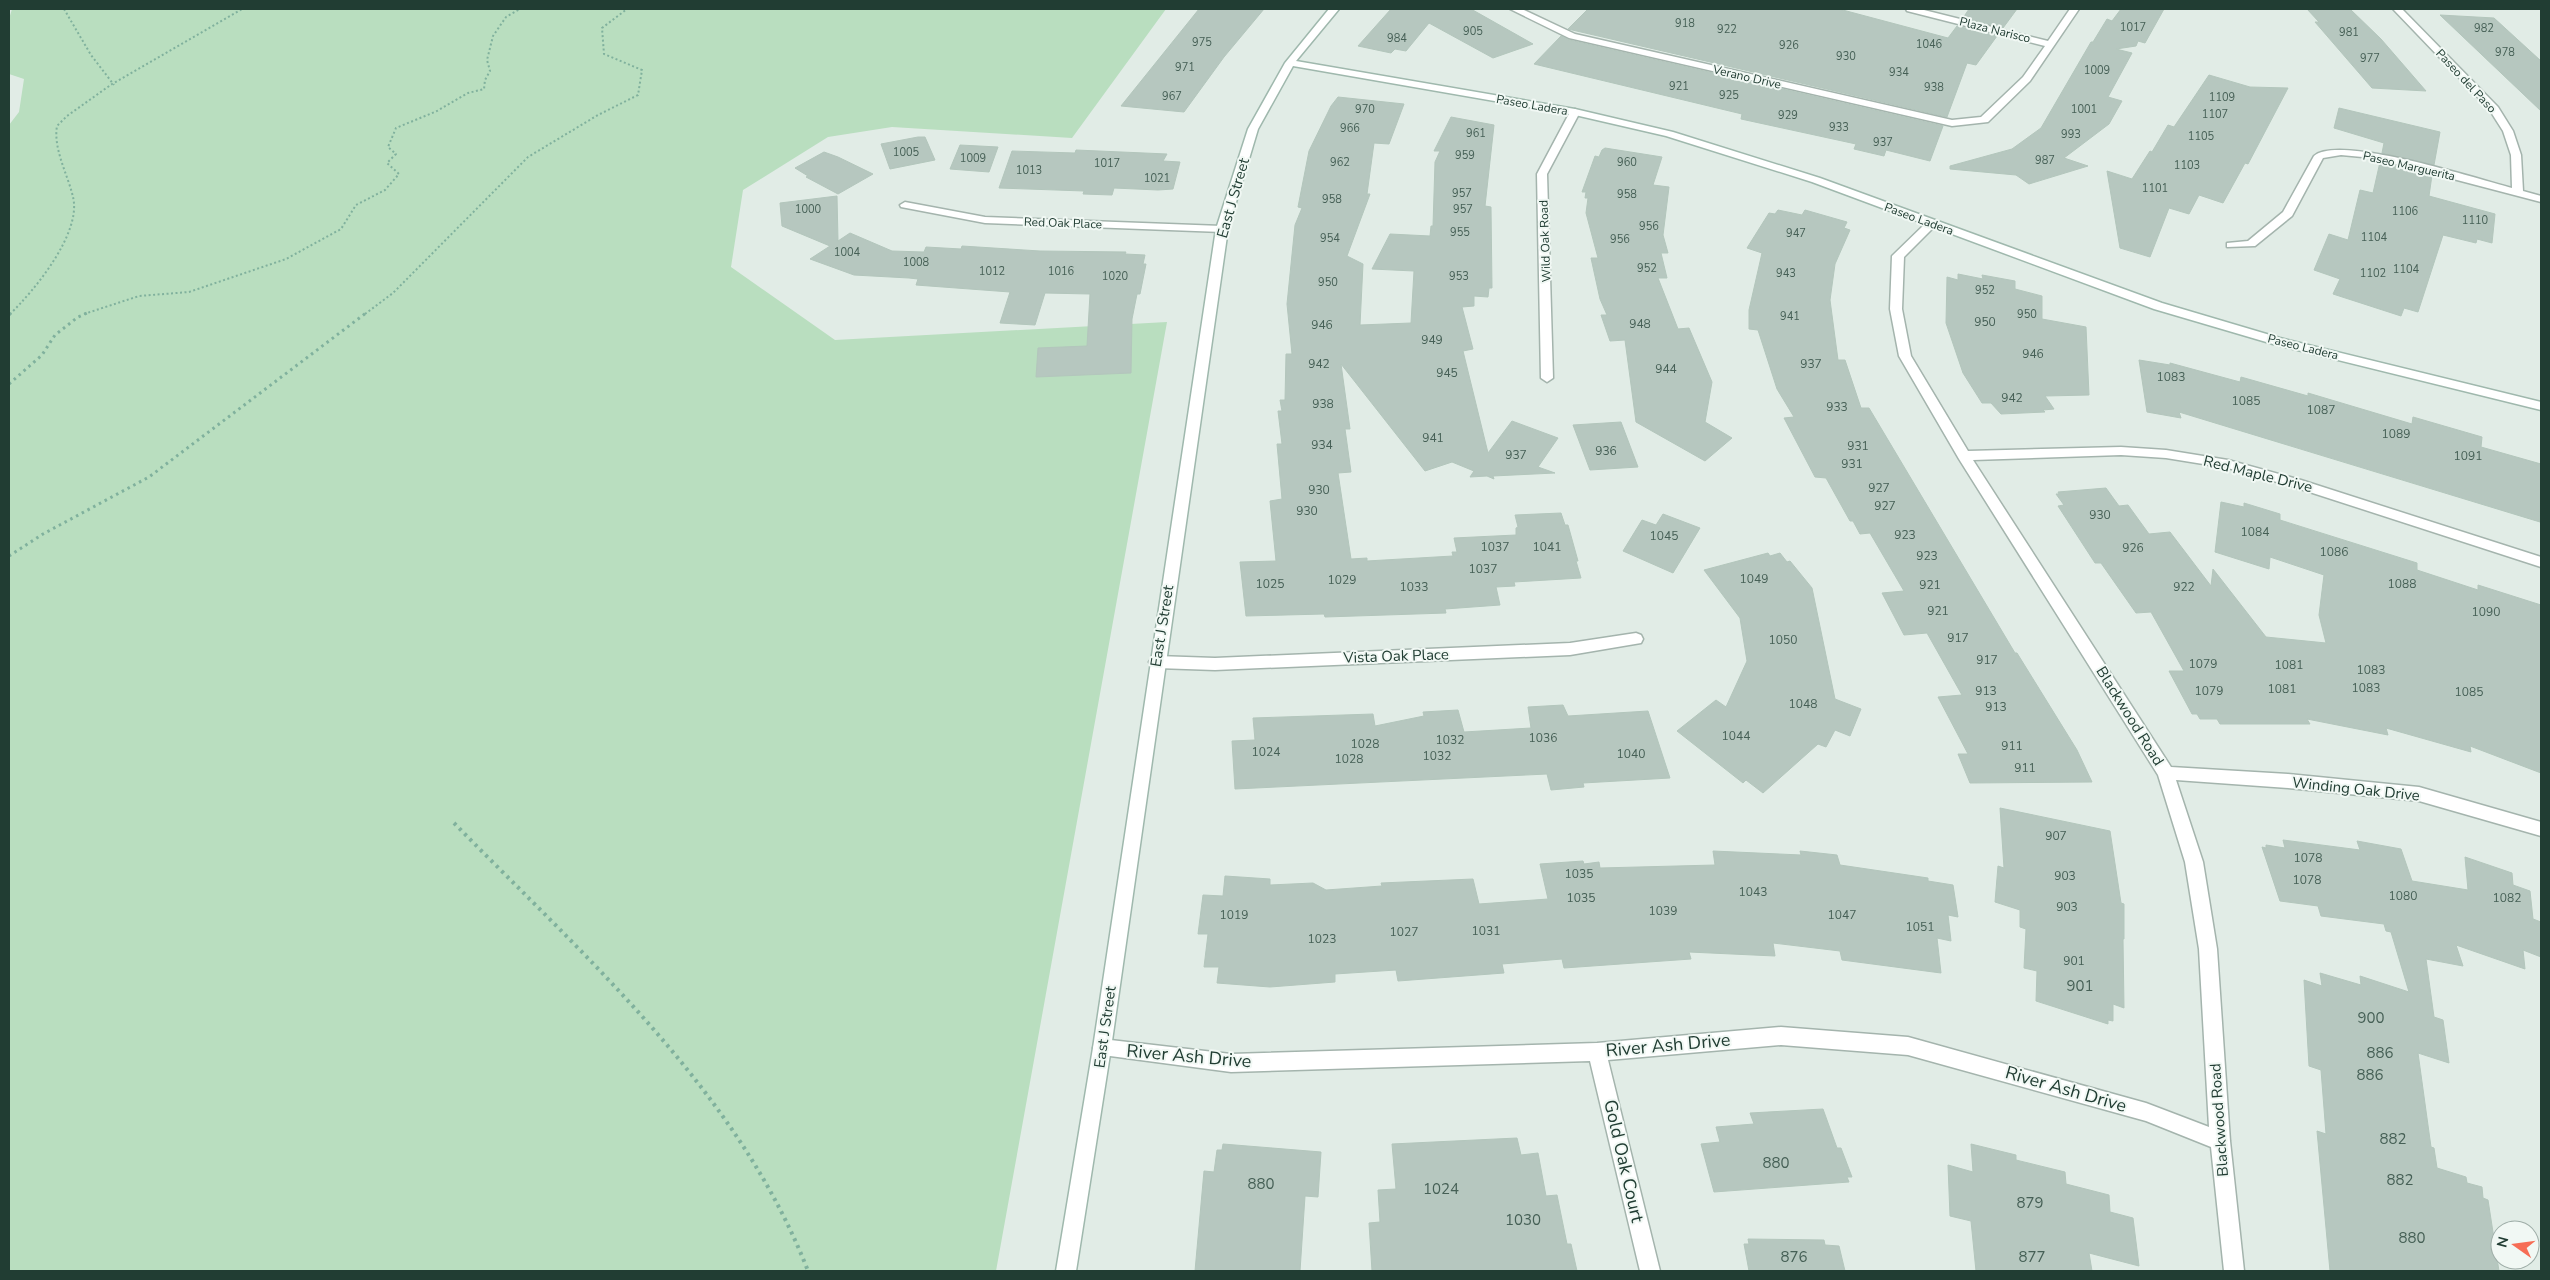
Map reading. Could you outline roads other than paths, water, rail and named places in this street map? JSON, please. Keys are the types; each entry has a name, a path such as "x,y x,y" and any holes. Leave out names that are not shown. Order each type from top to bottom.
{"street":[{"name":"East J Street","path":"1066,1271 1102,1048 1156,662 1222,229 1253,129 1290,63 1334,9"},
{"name":"Verano Drive","path":"1515,9 1572,36 1635,52 1952,123 1984,120 2028,79 2050,44"},
{"name":"Plaza Narisco","path":"1910,9 2050,44"},
{"path":"2050,44 2074,9"},
{"name":"Paseo del Paso","path":"2397,9 2493,107 2508,131 2516,155 2518,193"},
{"name":"Paseo Ladera","path":"1290,63 1575,112 1678,136 1816,180 1931,224 2158,306 2277,341 2541,406"},
{"name":"Wild Oak Road","path":"1547,378 1542,174 1575,112"},
{"name":"Paseo Marguerita","path":"2231,245 2251,244 2288,214 2319,156 2341,152 2373,155 2541,199"},
{"name":"Red Oak Place","path":"905,205 985,220 1222,229"},
{"name":"Blackwood Road","path":"1931,224 1898,256 1896,309 1905,356 1964,456 2166,773 2194,862 2208,949 2220,1140 2234,1271"},
{"name":"Red Maple Drive","path":"1964,456 2121,451 2166,454 2228,464 2296,483 2541,562"},
{"name":"Vista Oak Place","path":"1156,662 1215,664 1570,649 1636,639"},
{"name":"Winding Oak Drive","path":"2166,773 2288,781 2419,794 2541,829"},
{"name":"River Ash Drive","path":"1102,1048 1231,1063 1597,1052 1781,1036 1908,1046 2146,1112 2220,1140"},
{"name":"Gold Oak Court","path":"1597,1052 1650,1271"}]}
